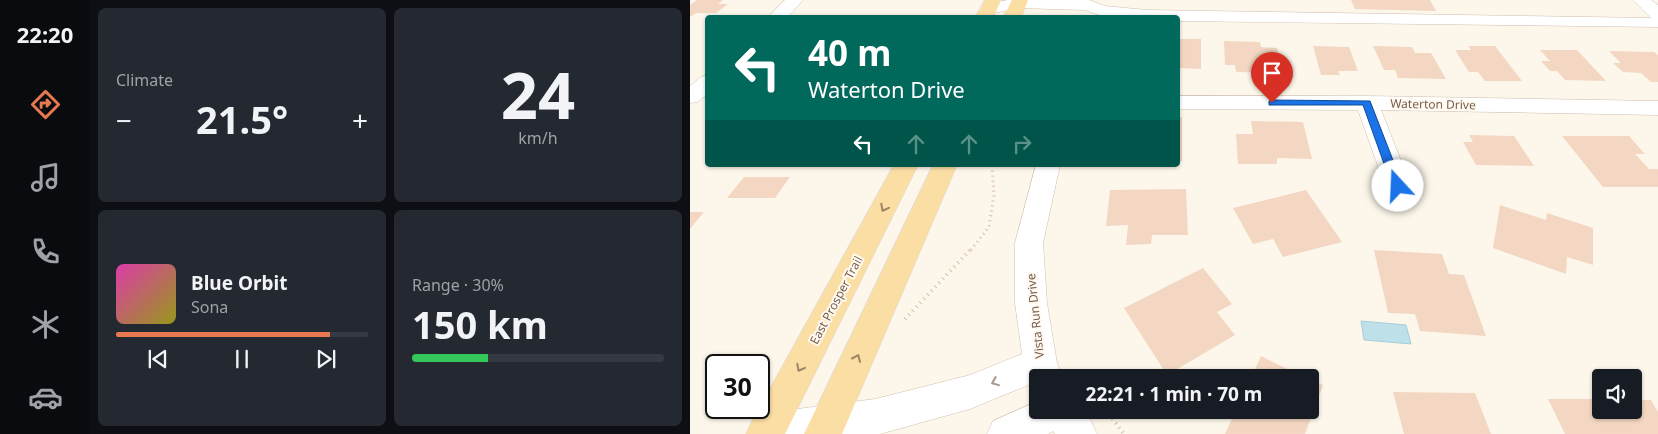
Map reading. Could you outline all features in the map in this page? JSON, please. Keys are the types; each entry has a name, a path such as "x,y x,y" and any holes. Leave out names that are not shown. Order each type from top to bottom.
{"main road":[{"name":"East Prosper Trail","path":"766,433 905,167"},
{"path":"825,429 944,167"}],"street":[{"path":"779,15 795,0"},
{"path":"1641,0 1657,19"},
{"path":"988,9 1016,9 1084,15 1104,5 1147,15 1190,8 1226,8 1657,19"},
{"path":"1564,5 1657,19"},
{"path":"690,97 705,84"},
{"name":"Waterton Drive","path":"1180,103 1367,103 1658,108"},
{"path":"1367,103 1398,186"},
{"name":"Vista Run Drive","path":"1043,369 1031,303 1029,243 1048,167"},
{"path":"766,433 825,429 970,392 1029,374"},
{"path":"1006,434 1039,419"},
{"path":"1066,419 1078,434"}],"path":[{"path":"899,325 978,242 989,227 994,195 992,167"}],"water":[{"path":"1361,321 1406,325 1411,344 1364,340"}],"building":[{"path":"697,0 723,0 718,4 728,4 716,13 696,13 690,17 690,5"},
{"path":"1351,0 1430,0 1436,11 1355,9"},
{"path":"1180,39 1201,39 1201,69 1180,68"},
{"path":"1224,41 1260,42 1261,47 1277,48 1281,73 1236,72 1235,65 1225,65"},
{"path":"1313,46 1349,47 1358,71 1338,71 1340,75 1321,75"},
{"path":"1373,46 1412,47 1415,53 1431,53 1446,79 1398,78 1395,70 1384,70"},
{"path":"1468,46 1495,46 1522,81 1485,81 1478,72 1469,72 1455,50 1471,50"},
{"path":"1540,50 1577,50 1606,81 1565,80 1557,71 1550,71 1541,61 1550,61"},
{"path":"1609,51 1654,52 1658,55 1658,82 1651,82 1641,73 1623,72 1613,63 1621,63"},
{"path":"1180,117 1182,117 1182,161 1180,161"},
{"path":"1251,121 1303,122 1312,159 1277,158 1277,164 1238,164 1236,134 1253,134"},
{"path":"1469,135 1514,136 1534,166 1476,165 1463,142 1473,142"},
{"path":"1562,136 1629,136 1645,154 1635,154 1649,169 1658,169 1658,187 1603,187"},
{"path":"744,177 790,177 775,198 727,198"},
{"path":"1186,189 1188,235 1152,235 1151,244 1126,245 1128,225 1106,226 1110,190"},
{"path":"1306,190 1342,242 1283,257 1273,239 1253,244 1233,208"},
{"path":"1500,205 1546,220 1547,213 1593,228 1593,265 1567,257 1566,274 1493,248"},
{"path":"690,212 704,212 690,229"},
{"path":"1374,250 1442,254 1449,274 1464,275 1486,336 1420,331 1415,314 1388,313"},
{"path":"1203,268 1232,304 1217,312 1235,335 1177,369 1163,369 1124,308"},
{"path":"1261,356 1288,369 1255,369"},
{"path":"1319,383 1323,385 1319,396"},
{"path":"1393,392 1475,393 1491,434 1404,434"},
{"path":"1548,399 1592,399 1592,419 1642,419 1642,400 1651,400 1658,412 1658,434 1565,434"},
{"path":"1232,419 1311,419 1305,434 1225,434"}],"route":[{"path":"1272,103 1367,103 1398,186"}]}
